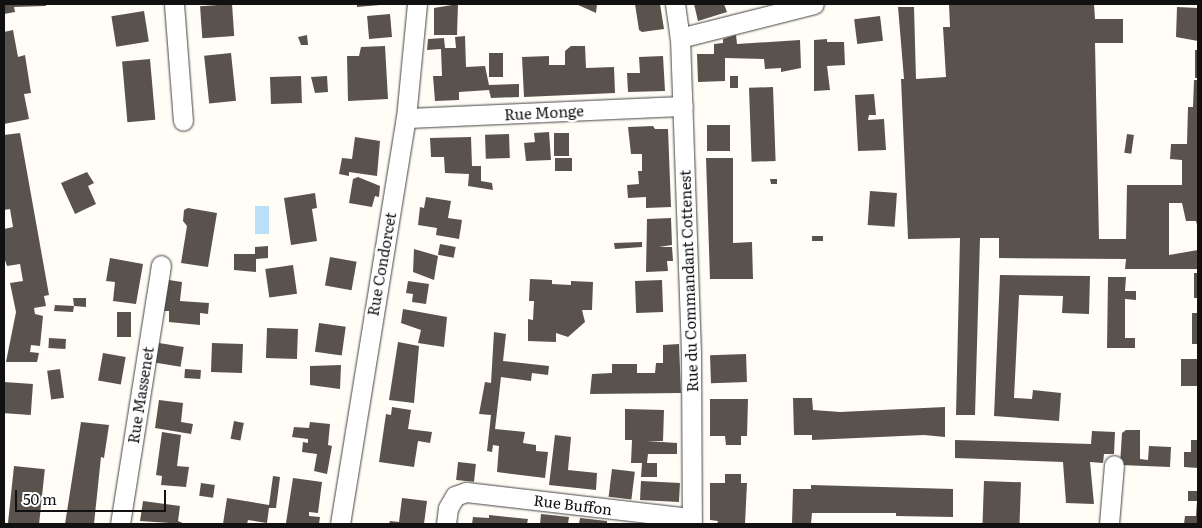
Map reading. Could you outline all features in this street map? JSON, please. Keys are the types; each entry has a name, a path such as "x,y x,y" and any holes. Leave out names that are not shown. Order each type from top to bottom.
{"street":[{"path":"174,4 183,121"},
{"name":"Rue Condorcet","path":"340,524 406,118 416,4"},
{"name":"Rue du Commandant Cottenest","path":"675,4 680,38 692,354 692,521"},
{"path":"680,38 814,4"},
{"name":"Rue Monge","path":"406,118 683,106"},
{"name":"Rue Massenet","path":"120,524 161,265"},
{"path":"1109,524 1114,465"},
{"name":"Rue Buffon","path":"446,524 448,508 455,496 466,492 692,521"}],"water":[{"path":"255,206 269,206 269,234 255,234"}],"building":[{"path":"4,4 46,4 46,6 14,7 15,12 4,14"},
{"path":"232,4 234,36 202,38 200,6"},
{"path":"357,4 380,4 380,5 357,7"},
{"path":"458,4 457,35 434,35 434,8"},
{"path":"576,4 597,4 596,13"},
{"path":"635,4 660,4 664,29 642,32 639,30"},
{"path":"694,4 724,4 727,12 698,21"},
{"path":"949,4 1094,4 1095,19 1123,19 1123,43 1095,43 1099,239 1126,239 1127,185 1182,185 1182,160 1170,159 1171,144 1187,144 1188,107 1193,107 1194,80 1198,80 1198,229 1196,221 1186,221 1182,203 1169,203 1169,255 1198,250 1198,269 1125,269 1126,259 999,258 999,238 980,238 975,415 956,415 960,238 908,239 901,79 904,79 898,7 914,7 916,79 946,77 943,27 950,27"},
{"path":"1177,7 1198,8 1198,41 1176,37"},
{"path":"144,11 149,42 116,47 111,16"},
{"path":"390,14 392,37 369,39 367,16"},
{"path":"880,16 883,41 857,44 854,19"},
{"path":"13,30 18,57 25,55 31,93 24,94 29,119 4,124 4,32"},
{"path":"307,35 308,45 301,45 298,37"},
{"path":"736,35 737,44 800,40 801,68 781,72 781,68 765,69 764,59 725,58 725,81 698,82 697,54 714,54 714,44 723,43 723,39"},
{"path":"465,36 466,67 485,66 489,85 519,84 519,97 491,98 489,90 459,92 459,100 435,101 433,76 442,76 441,49 427,50 428,39 444,38 445,48 456,48 455,37"},
{"path":"827,39 827,42 844,42 845,65 827,66 830,90 814,91 814,40"},
{"path":"385,46 388,99 348,101 347,56 359,56 361,47"},
{"path":"571,46 585,46 586,68 614,67 615,93 524,97 522,57 549,56 549,65 565,65 565,51"},
{"path":"1195,50 1198,50 1198,78 1195,78"},
{"path":"231,53 236,101 209,104 204,56"},
{"path":"489,53 503,53 503,77 489,77"},
{"path":"663,56 665,91 628,92 627,73 640,73 639,57"},
{"path":"150,59 155,120 127,122 122,61"},
{"path":"301,76 302,103 271,104 270,77"},
{"path":"327,76 328,92 315,93 311,77"},
{"path":"730,76 738,76 738,88 730,88"},
{"path":"773,87 776,161 752,162 749,88"},
{"path":"874,94 876,115 869,115 868,120 884,119 886,150 858,151 855,95"},
{"path":"707,125 730,125 730,151 707,151"},
{"path":"653,126 655,129 668,129 671,207 646,208 646,197 628,198 627,185 639,184 638,171 642,171 642,154 631,154 628,127"},
{"path":"549,132 551,160 526,161 524,143 535,142 534,133"},
{"path":"20,133 49,295 44,296 46,306 34,308 35,314 43,316 40,346 31,345 30,352 39,353 37,362 6,362 16,312 10,283 23,281 20,264 7,266 4,257 4,229 13,227 10,209 4,210 4,135"},
{"path":"554,133 569,133 569,156 554,156"},
{"path":"509,134 510,158 486,159 485,135"},
{"path":"1127,134 1134,135 1131,154 1124,153"},
{"path":"355,137 380,141 377,176 349,172 349,176 339,174 342,158 352,159"},
{"path":"471,137 472,166 481,166 481,181 492,183 493,190 468,186 469,174 445,173 444,157 431,157 430,138"},
{"path":"555,158 572,158 572,171 555,171"},
{"path":"706,158 733,158 733,243 752,242 753,279 710,279"},
{"path":"87,172 94,183 88,186 96,204 75,214 61,183"},
{"path":"358,177 380,186 379,197 375,196 372,207 349,203 353,179"},
{"path":"770,179 777,179 777,184 771,184"},
{"path":"870,191 897,193 895,227 868,225"},
{"path":"315,193 317,208 312,209 317,241 291,245 284,198"},
{"path":"426,197 451,201 448,218 462,220 459,239 436,235 437,228 418,225 420,207 424,208"},
{"path":"188,208 217,213 208,267 181,263 187,226 183,221 184,210"},
{"path":"671,218 672,245 659,247 672,247 673,261 667,261 668,271 646,272 647,219"},
{"path":"812,236 823,236 823,241 812,241"},
{"path":"642,242 642,247 615,249 614,243"},
{"path":"440,244 456,247 454,258 438,255"},
{"path":"268,246 268,258 256,259 256,272 234,270 234,254 255,254 255,247"},
{"path":"414,249 438,256 434,280 413,272"},
{"path":"330,257 357,262 352,290 325,286"},
{"path":"110,258 143,264 136,304 113,301 115,282 106,281"},
{"path":"293,265 297,294 269,298 265,269"},
{"path":"1194,273 1198,273 1198,298 1194,298"},
{"path":"1000,275 1090,276 1089,314 1062,313 1063,296 1019,295 1014,398 1032,399 1033,390 1061,393 1059,421 994,416"},
{"path":"1108,277 1126,277 1125,291 1136,291 1136,300 1125,299 1125,338 1135,338 1135,348 1107,348"},
{"path":"530,279 552,280 552,284 571,285 571,281 593,282 592,310 582,310 585,322 568,337 556,333 556,342 528,341 528,319 533,320 534,301 529,301"},
{"path":"169,280 182,282 180,301 209,303 208,314 200,313 200,325 169,322 169,311 164,311"},
{"path":"662,280 663,312 636,313 635,281"},
{"path":"408,281 429,284 426,304 412,302 413,294 406,293"},
{"path":"73,298 86,298 86,307 74,306"},
{"path":"55,305 74,306 73,312 54,311"},
{"path":"403,309 447,317 444,347 418,343 421,330 401,323"},
{"path":"117,312 131,312 131,337 117,337"},
{"path":"1192,313 1198,313 1198,344 1192,344"},
{"path":"319,323 346,327 342,355 315,352"},
{"path":"267,328 298,329 297,359 266,358"},
{"path":"494,332 506,334 503,361 549,366 548,375 532,373 531,381 501,377 495,429 525,432 523,443 536,445 536,451 548,452 545,478 497,472 499,446 493,445 492,452 487,451 491,415 479,414 485,382 491,383"},
{"path":"49,338 66,339 65,349 48,348"},
{"path":"398,342 419,346 414,403 389,400"},
{"path":"159,343 184,347 181,367 156,363"},
{"path":"212,343 243,344 242,373 211,372"},
{"path":"679,344 681,393 590,394 592,374 612,373 612,364 637,364 637,373 655,373 656,363 663,363 663,345"},
{"path":"103,353 126,357 121,385 98,381"},
{"path":"746,354 747,382 711,383 710,355"},
{"path":"1181,359 1198,359 1198,386 1181,386"},
{"path":"341,365 340,389 310,385 310,366"},
{"path":"60,369 64,398 51,400 47,371"},
{"path":"185,369 201,370 200,379 184,378"},
{"path":"4,382 33,384 31,415 4,413"},
{"path":"793,398 812,398 813,410 840,412 945,407 945,437 924,435 812,440 812,435 794,435"},
{"path":"710,399 748,399 747,436 741,436 741,445 726,445 725,436 710,436"},
{"path":"159,400 183,403 181,422 193,424 191,434 155,428"},
{"path":"392,407 411,410 408,429 432,432 430,443 418,441 414,467 379,462 386,414 391,415"},
{"path":"625,409 664,410 663,441 647,441 677,443 677,454 648,454 647,463 657,463 657,477 641,477 642,463 631,463 632,440 625,440"},
{"path":"234,421 244,423 240,441 231,439"},
{"path":"81,422 109,425 104,458 101,457 94,524 65,524"},
{"path":"310,422 330,424 328,445 332,446 327,474 314,471 317,454 302,452 303,442 308,443 308,439 292,437 294,427 309,428"},
{"path":"1126,430 1140,430 1140,459 1148,460 1149,446 1171,447 1170,467 1120,465 1122,433"},
{"path":"1092,431 1115,432 1114,454 1104,454 1103,463 1090,462 1094,504 1066,503 1063,462 955,458 955,440 1091,444"},
{"path":"162,432 181,435 177,466 189,467 186,487 161,485 162,476 156,475"},
{"path":"555,435 571,437 568,470 597,473 596,490 549,485"},
{"path":"1191,440 1198,440 1198,468 1184,467 1184,452 1191,452"},
{"path":"458,462 476,464 474,482 456,480"},
{"path":"14,466 45,469 39,524 8,524"},
{"path":"612,469 635,472 631,500 609,497"},
{"path":"725,474 741,474 741,483 747,483 745,524 717,524 718,521 710,520 710,483 725,483"},
{"path":"273,476 280,477 276,508 269,508 267,523 248,520 247,524 223,524 227,498 269,505"},
{"path":"293,478 322,482 318,513 309,512 309,516 320,517 319,524 286,523"},
{"path":"641,481 680,483 679,502 640,500"},
{"path":"984,481 1021,482 1020,524 982,524"},
{"path":"201,483 215,485 213,498 199,496"},
{"path":"811,485 953,489 953,517 896,516 896,513 812,513 811,524 792,524 793,489 811,489"},
{"path":"1188,491 1198,491 1198,524 1184,524 1185,516 1196,516 1197,501 1188,501"},
{"path":"402,498 427,501 424,524 389,524 390,521 399,522"},
{"path":"143,501 180,506 178,521 185,524 140,521"},
{"path":"541,514 569,517 568,524 540,524"},
{"path":"489,515 528,519 527,524 472,524 473,517 489,518"},
{"path":"580,518 607,521 607,524 579,524"}]}
